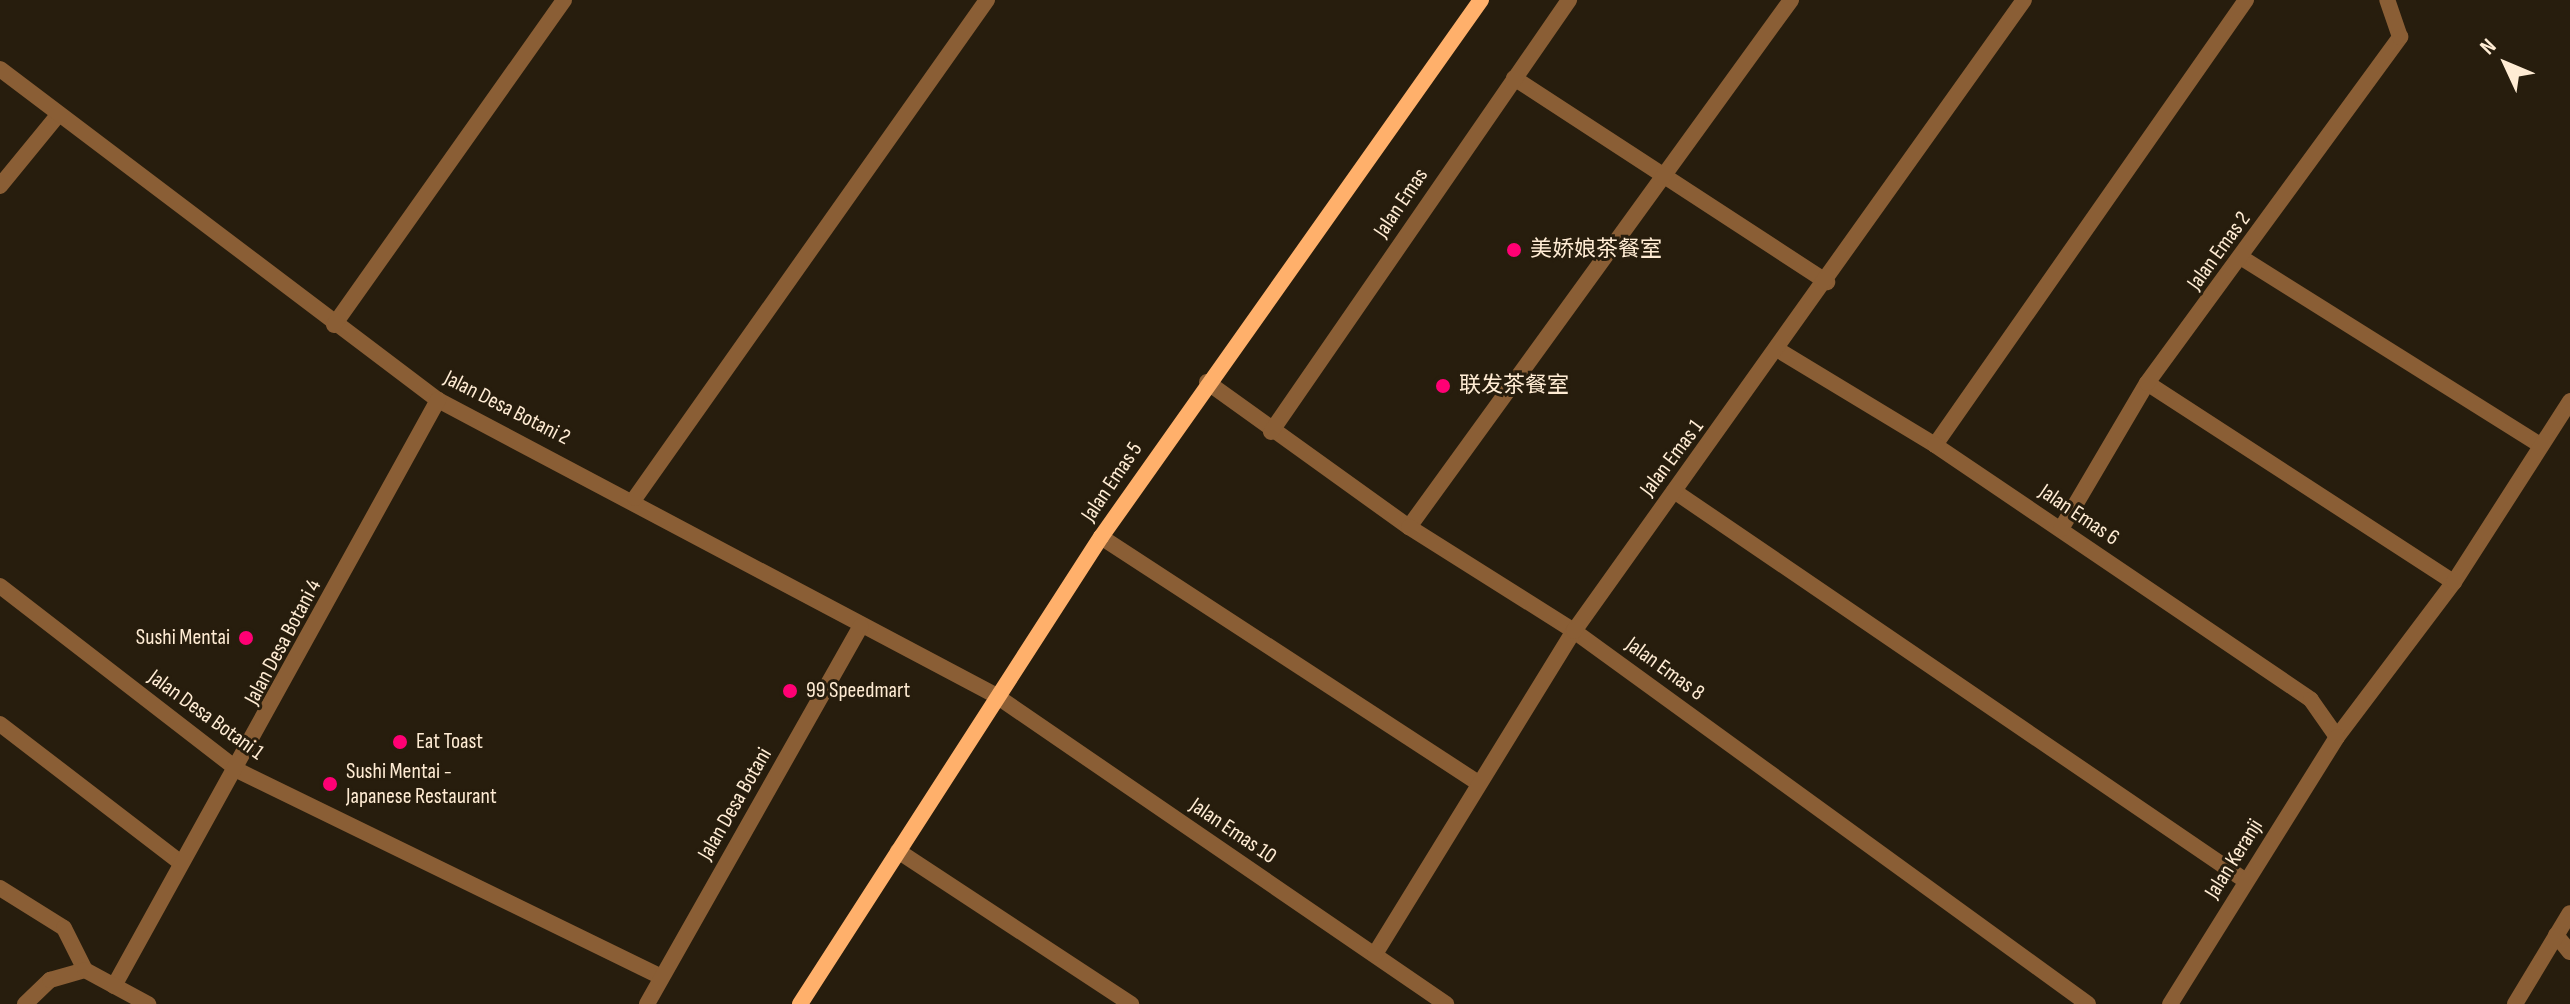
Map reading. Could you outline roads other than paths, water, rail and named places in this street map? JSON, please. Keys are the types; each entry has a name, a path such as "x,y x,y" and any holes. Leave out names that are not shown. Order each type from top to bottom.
{"street":[{"path":"334,325 564,0"},
{"path":"635,498 987,0"},
{"name":"Jalan Emas 5","path":"800,1004 995,695 1101,537 1207,382 1481,0"},
{"name":"Jalan Emas","path":"1271,432 1569,0"},
{"path":"1409,527 1791,0"},
{"name":"Jalan Emas 1","path":"1375,954 1477,782 1574,631 1674,491 1780,351 2024,0"},
{"path":"1935,445 2246,0"},
{"name":"Jalan Emas 2","path":"2061,529 2147,383 2242,258 2400,37 2387,0"},
{"name":"Jalan Desa Botani 2","path":"0,69 334,325 438,400 635,498 861,626 995,695"},
{"path":"1514,78 1662,181 1827,282"},
{"path":"0,186 59,114"},
{"path":"2242,258 2540,445"},
{"name":"Jalan Emas 6","path":"1780,351 1935,445 2311,700 2337,737"},
{"name":"Jalan Emas 8","path":"1207,382 1271,432 1409,527 1574,631 2088,1004"},
{"path":"2147,383 2454,582"},
{"name":"Jalan Desa Botani 4","path":"114,986 181,863 239,771 438,400"},
{"name":"Jalan Keranji","path":"2170,1004 2337,737 2454,582 2570,401"},
{"path":"1674,491 2246,881"},
{"path":"1101,537 1477,782"},
{"name":"Jalan Desa Botani 1","path":"0,586 239,771 662,977"},
{"name":"Jalan Desa Botani","path":"647,1004 861,626"},
{"name":"Jalan Emas 10","path":"995,695 1446,1004"},
{"path":"0,724 181,863"},
{"path":"898,851 1131,1004"},
{"path":"0,888 64,928 85,970 148,1004"},
{"path":"2515,1004 2570,913"},
{"path":"2556,935 2570,952"},
{"path":"25,1004 50,980 85,970"}],"place":[{"name":"美娇娘茶餐室","path":"1514,250"},
{"name":"联发茶餐室","path":"1443,386"},
{"name":"Sushi Mentai","path":"246,638"},
{"name":"99 Speedmart","path":"790,691"},
{"name":"Eat Toast","path":"400,742"},
{"name":"Sushi Mentai - Japanese Restaurant","path":"330,784"}]}
